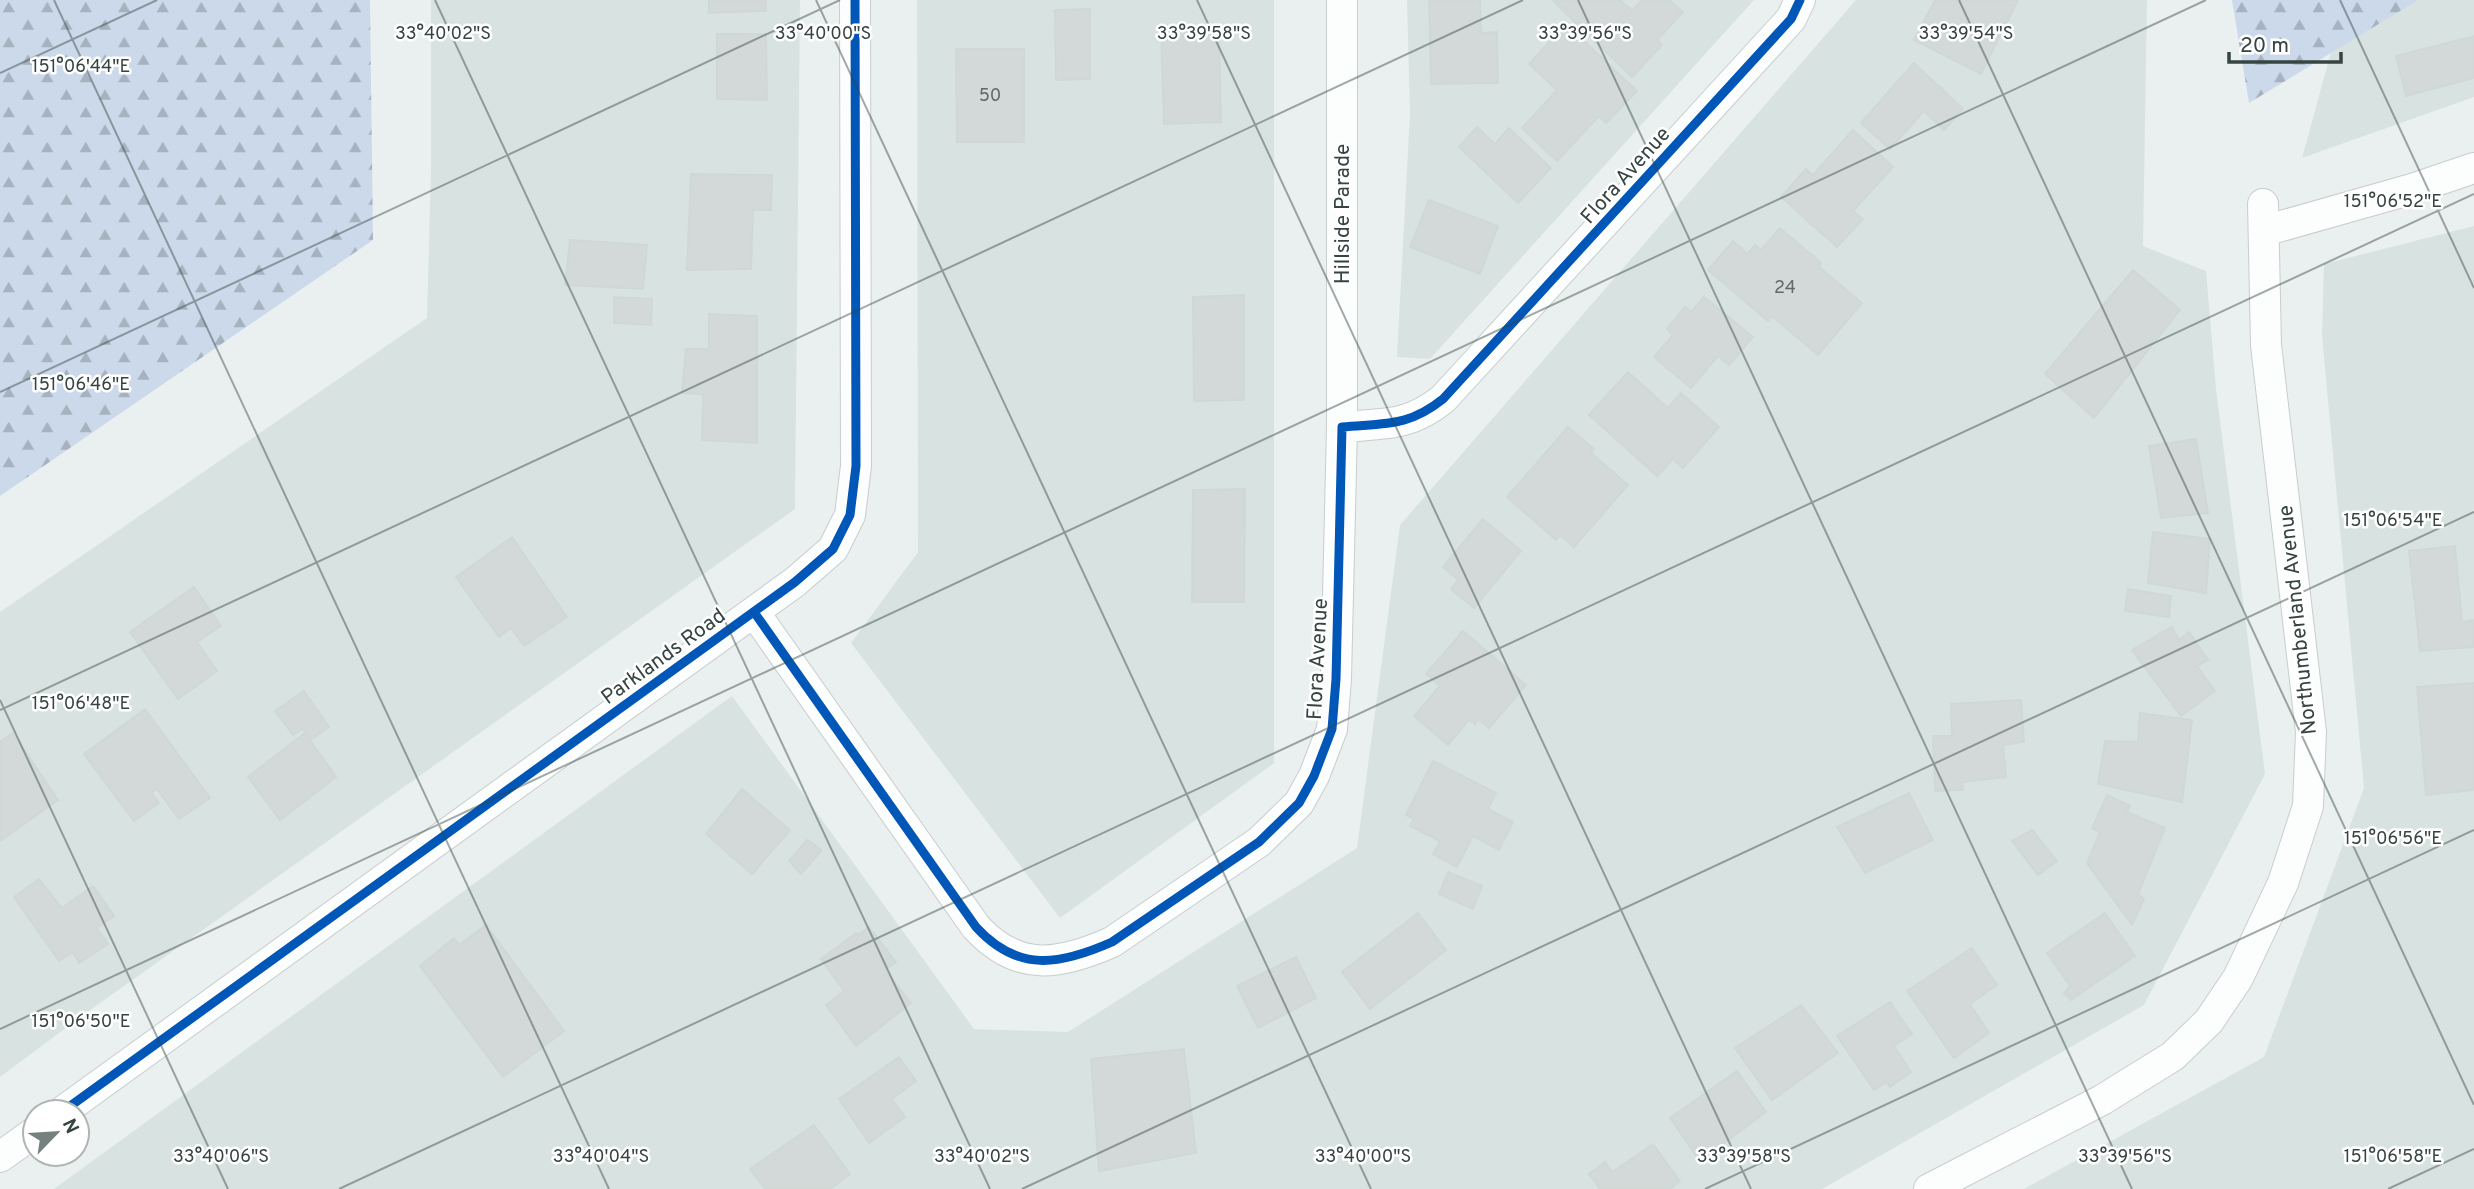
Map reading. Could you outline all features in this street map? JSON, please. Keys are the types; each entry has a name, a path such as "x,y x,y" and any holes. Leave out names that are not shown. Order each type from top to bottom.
{"street":[{"name":"Parklands Road","path":"81,1098 754,612 795,582 833,549 850,515 856,466 855,0"},
{"name":"Hillside Parade","path":"1342,0 1342,427"},
{"name":"Flora Avenue","path":"754,612 976,927 991,942 1009,954 1032,960 1058,961 1112,942 1259,842 1299,803 1314,776 1332,729 1336,679 1342,427 1405,422 1425,413 1443,400 1791,19 1800,0"},
{"name":"Northumberland Avenue","path":"1929,1189 2102,1100 2173,1056 2209,1021 2238,978 2283,883 2308,806 2311,732 2266,345 2263,218 2412,189 2474,168"},
{"path":"0,1157 21,1142"}],"shaded area":[{"path":"431,0 800,0 795,509 0,1077 0,612 427,318 431,168"},
{"path":"917,0 1274,0 1274,763 1060,918 851,643 918,552"},
{"path":"1407,0 1754,0 1430,359 1397,357 1410,113"},
{"path":"1856,0 2147,0 2143,246 2206,271 2216,389 2265,774 2144,1005 1822,1189 54,1189 83,1168 91,1168 91,1162 732,696 974,1029 1068,1032 1357,848 1400,525"},
{"path":"2403,0 2474,0 2474,97 2302,158 2339,23"},
{"path":"2474,226 2474,1189 2024,1189 2264,1057 2364,788 2322,336 2324,264"}],"green space":[{"path":"0,0 370,0 373,240 0,496"},
{"path":"2232,0 2418,0 2249,103"}],"building":[{"path":"709,0 766,0 766,11 709,13"},
{"path":"1429,0 1480,0 1481,33 1497,32 1498,83 1431,84"},
{"path":"1552,0 1620,0 1632,11 1642,0 1669,0 1683,12 1657,40 1662,45 1632,77"},
{"path":"1935,0 2018,0 1981,74 1914,40"},
{"path":"1090,9 1090,79 1056,80 1055,10"},
{"path":"1566,24 1637,91 1606,123 1599,116 1557,161 1522,128 1557,90 1529,64"},
{"path":"1219,30 1221,122 1164,124 1161,31"},
{"path":"717,34 766,34 767,100 717,99"},
{"path":"2474,36 2474,78 2406,96 2396,56"},
{"path":"956,49 1024,49 1024,142 957,142"},
{"path":"1914,63 1963,109 1944,130 1924,111 1890,149 1861,123"},
{"path":"1477,127 1495,144 1509,128 1551,168 1518,203 1459,147"},
{"path":"1853,130 1893,167 1853,211 1863,219 1837,247 1781,197 1806,169 1813,175"},
{"path":"691,174 772,175 771,210 753,210 751,269 687,270"},
{"path":"1429,200 1498,226 1480,274 1410,247"},
{"path":"1780,228 1821,263 1819,267 1862,303 1818,355 1772,316 1768,321 1708,270 1733,241 1747,254 1755,245 1761,250"},
{"path":"570,240 647,245 643,289 565,285"},
{"path":"2133,270 2180,310 2094,418 2045,374"},
{"path":"1244,295 1244,400 1194,401 1193,297"},
{"path":"614,297 652,299 651,325 614,323"},
{"path":"1704,297 1753,337 1729,365 1718,356 1691,388 1654,357 1673,335 1667,329 1685,307 1691,312"},
{"path":"709,314 757,316 757,443 702,440 703,394 682,393 686,349 709,349"},
{"path":"1628,372 1668,408 1681,393 1719,427 1683,468 1673,459 1657,476 1589,415"},
{"path":"1568,427 1594,449 1591,453 1628,485 1574,547 1560,535 1556,540 1507,497"},
{"path":"2196,439 2208,513 2161,518 2149,446"},
{"path":"1245,489 1244,602 1192,602 1193,490"},
{"path":"1483,519 1521,551 1474,608 1451,589 1458,580 1443,567"},
{"path":"2153,532 2210,539 2206,593 2148,583"},
{"path":"512,537 567,617 524,646 511,628 499,637 456,577"},
{"path":"2455,546 2462,622 2474,620 2474,647 2420,651 2409,551"},
{"path":"194,587 221,626 197,642 217,671 178,699 130,632"},
{"path":"2128,589 2171,596 2169,617 2125,611"},
{"path":"2172,627 2179,640 2189,632 2208,660 2197,666 2215,691 2181,716 2132,650"},
{"path":"1463,631 1526,685 1489,728 1478,719 1475,724 1469,720 1448,745 1414,716 1440,686 1426,674"},
{"path":"2474,683 2474,790 2426,795 2417,687"},
{"path":"304,691 329,727 310,740 303,729 293,735 275,711"},
{"path":"2021,700 2024,742 2003,745 2006,777 1962,782 1963,790 1935,791 1933,736 1952,736 1951,704"},
{"path":"145,709 210,798 179,819 157,789 151,793 159,803 134,821 84,754"},
{"path":"2140,713 2192,720 2182,802 2098,784 2105,741 2138,742"},
{"path":"13,733 58,800 0,841 0,742"},
{"path":"305,733 336,777 280,820 248,777"},
{"path":"1433,761 1496,793 1488,809 1513,822 1499,850 1473,836 1457,867 1433,854 1440,841 1410,826 1414,819 1406,815"},
{"path":"742,789 790,830 752,874 706,834"},
{"path":"1909,793 1933,840 1865,873 1837,827"},
{"path":"2107,795 2130,806 2127,812 2165,828 2138,894 2144,899 2132,925 2087,863 2100,832 2092,828"},
{"path":"2032,830 2057,861 2038,875 2012,841"},
{"path":"807,840 822,850 801,874 789,861"},
{"path":"1448,872 1482,886 1473,909 1439,894"},
{"path":"39,879 62,908 93,886 114,916 97,928 108,944 79,963 73,952 59,961 14,897"},
{"path":"1418,913 1446,950 1370,1009 1342,972"},
{"path":"2105,913 2135,956 2071,1000 2064,993 2070,986 2047,953"},
{"path":"486,925 564,1031 503,1077 420,966 454,938 459,945"},
{"path":"869,927 896,962 885,970 911,1003 856,1046 826,1005 844,991 821,959 856,933 858,935"},
{"path":"1972,948 1997,985 1970,1004 1989,1033 1954,1058 1907,991"},
{"path":"1296,957 1316,998 1258,1028 1237,986"},
{"path":"1890,1002 1912,1034 1894,1046 1911,1072 1890,1087 1887,1082 1874,1090 1837,1036"},
{"path":"1801,1005 1838,1053 1772,1100 1735,1048"},
{"path":"1184,1049 1196,1153 1099,1171 1091,1059"},
{"path":"899,1057 916,1081 892,1099 905,1117 869,1143 839,1099"},
{"path":"1737,1071 1766,1112 1700,1161 1670,1118"},
{"path":"814,1125 850,1174 830,1189 765,1189 750,1169"},
{"path":"1653,1144 1680,1181 1670,1189 1600,1189 1589,1174 1605,1162 1612,1172"}],"cycle path":[{"path":"81,1098 795,582 833,549 850,515 856,466 855,0"},
{"path":"754,612 976,927 992,942 1008,952 1040,960 1075,956 1112,942 1259,842 1299,803 1314,776 1332,729 1336,679 1342,427 1384,424 1407,419 1419,415 1443,399 1791,19 1800,0"}]}
